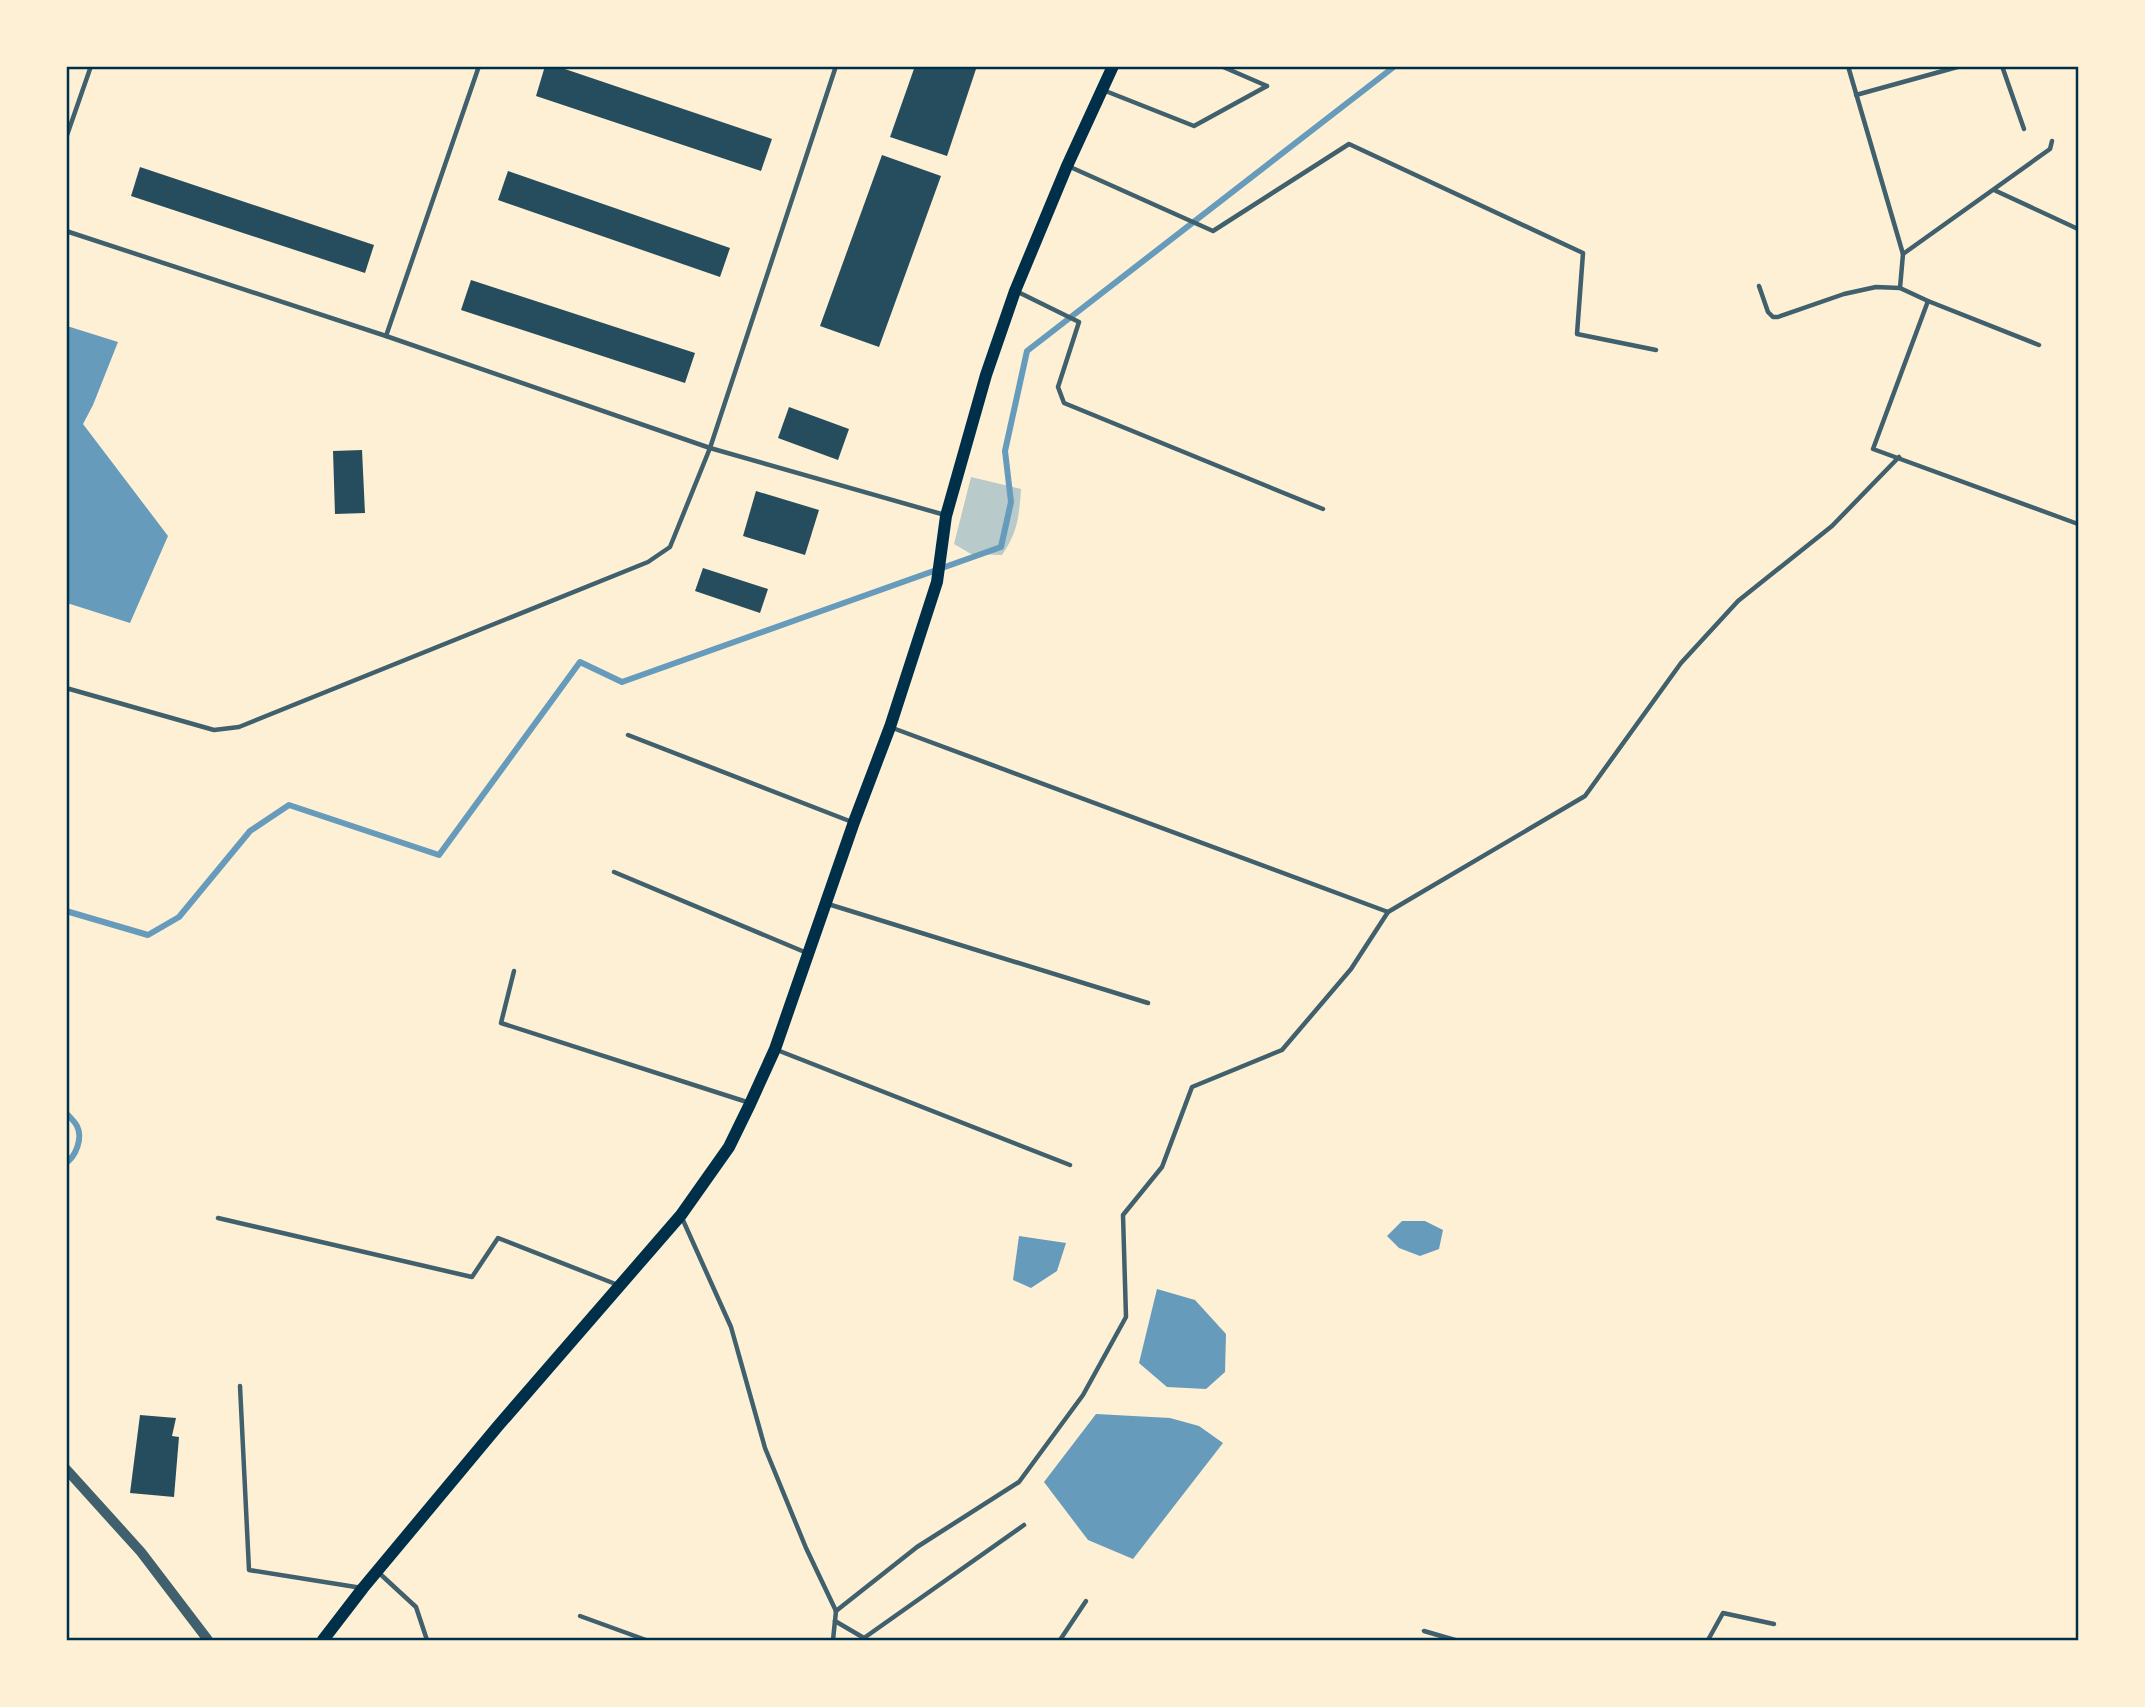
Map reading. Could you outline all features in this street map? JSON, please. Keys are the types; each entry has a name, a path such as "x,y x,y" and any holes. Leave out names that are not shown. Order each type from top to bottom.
{"main road":[{"path":"323,1640 498,1426 681,1215 729,1147 775,1049 890,727 937,582 946,516 986,374 1015,291 1067,166 1113,66"}],"street":[{"path":"66,1469 141,1552 208,1640"}],"lane":[{"path":"66,138 91,66"},
{"path":"386,336 480,66"},
{"path":"66,688 214,730 239,727 648,562 670,547 710,448 836,66"},
{"path":"1102,90 1194,126 1267,86 1221,66"},
{"path":"1848,66 1903,254 1900,288"},
{"path":"1856,95 1961,66"},
{"path":"2002,66 2024,129"},
{"path":"1903,254 2050,149 2052,141"},
{"path":"1067,166 1213,231 1349,144 1583,253 1577,334 1656,350"},
{"path":"1993,190 2078,229"},
{"path":"66,231 386,336 710,448 946,516"},
{"path":"1759,286 1768,312 1773,317 1844,294 1876,288 1900,288 1928,302 2039,345"},
{"path":"1015,291 1079,321 1058,387 1064,403 1323,509"},
{"path":"1928,302 1874,449 2078,524"},
{"path":"836,1611 917,1547 1019,1482 1083,1395 1126,1317 1123,1215 1162,1167 1192,1087 1282,1051 1351,969 1388,912 1585,796 1681,663 1738,601 1832,526 1899,457"},
{"path":"890,727 1388,912"},
{"path":"628,735 854,822"},
{"path":"614,873 808,954"},
{"path":"827,904 1148,1003"},
{"path":"514,971 500,1023 750,1104"},
{"path":"775,1049 1070,1165"},
{"path":"681,1215 731,1327 765,1448 806,1548 836,1611 833,1640"},
{"path":"218,1218 472,1277 498,1238 619,1285"},
{"path":"240,1386 248,1570 363,1588"},
{"path":"835,1621 864,1638 1024,1525"},
{"path":"377,1572 416,1607 426,1640"},
{"path":"1060,1640 1086,1601"},
{"path":"1708,1640 1723,1614 1774,1624"},
{"path":"580,1616 646,1640"},
{"path":"1424,1631 1455,1640"}],"shaded area":[{"path":"971,477 1021,489 1017,524 1002,555 971,554 954,544"}],"water":[{"path":"67,326 118,342 83,424 168,536 130,623 67,603"},
{"path":"1402,1221 1425,1221 1443,1230 1439,1249 1420,1256 1399,1248 1387,1236"},
{"path":"1019,1236 1066,1243 1057,1271 1031,1288 1013,1280"},
{"path":"1157,1289 1195,1300 1226,1334 1225,1372 1206,1389 1167,1387 1139,1363"},
{"path":"1096,1414 1170,1418 1199,1426 1223,1443 1133,1559 1088,1540 1044,1482"}],"building":[{"path":"545,66 556,66 772,139 761,171 536,96"},
{"path":"915,66 977,66 947,156 890,137"},
{"path":"882,155 941,176 879,347 820,326"},
{"path":"140,167 374,245 365,273 131,196"},
{"path":"508,171 730,248 720,277 498,200"},
{"path":"471,280 695,353 685,383 461,310"},
{"path":"789,407 849,429 838,460 778,438"},
{"path":"362,450 365,513 335,514 333,451"},
{"path":"756,491 819,510 805,555 743,536"},
{"path":"703,568 768,589 760,613 695,591"},
{"path":"140,1415 176,1418 172,1436 179,1437 174,1497 130,1493"}],"waterway":[{"path":"66,911 148,935 179,917 250,831 289,805 439,855 580,662 622,682 1001,547 1011,502 1005,451 1027,351 1395,66"},
{"path":"66,1113 79,1131 75,1151 66,1163"}]}
